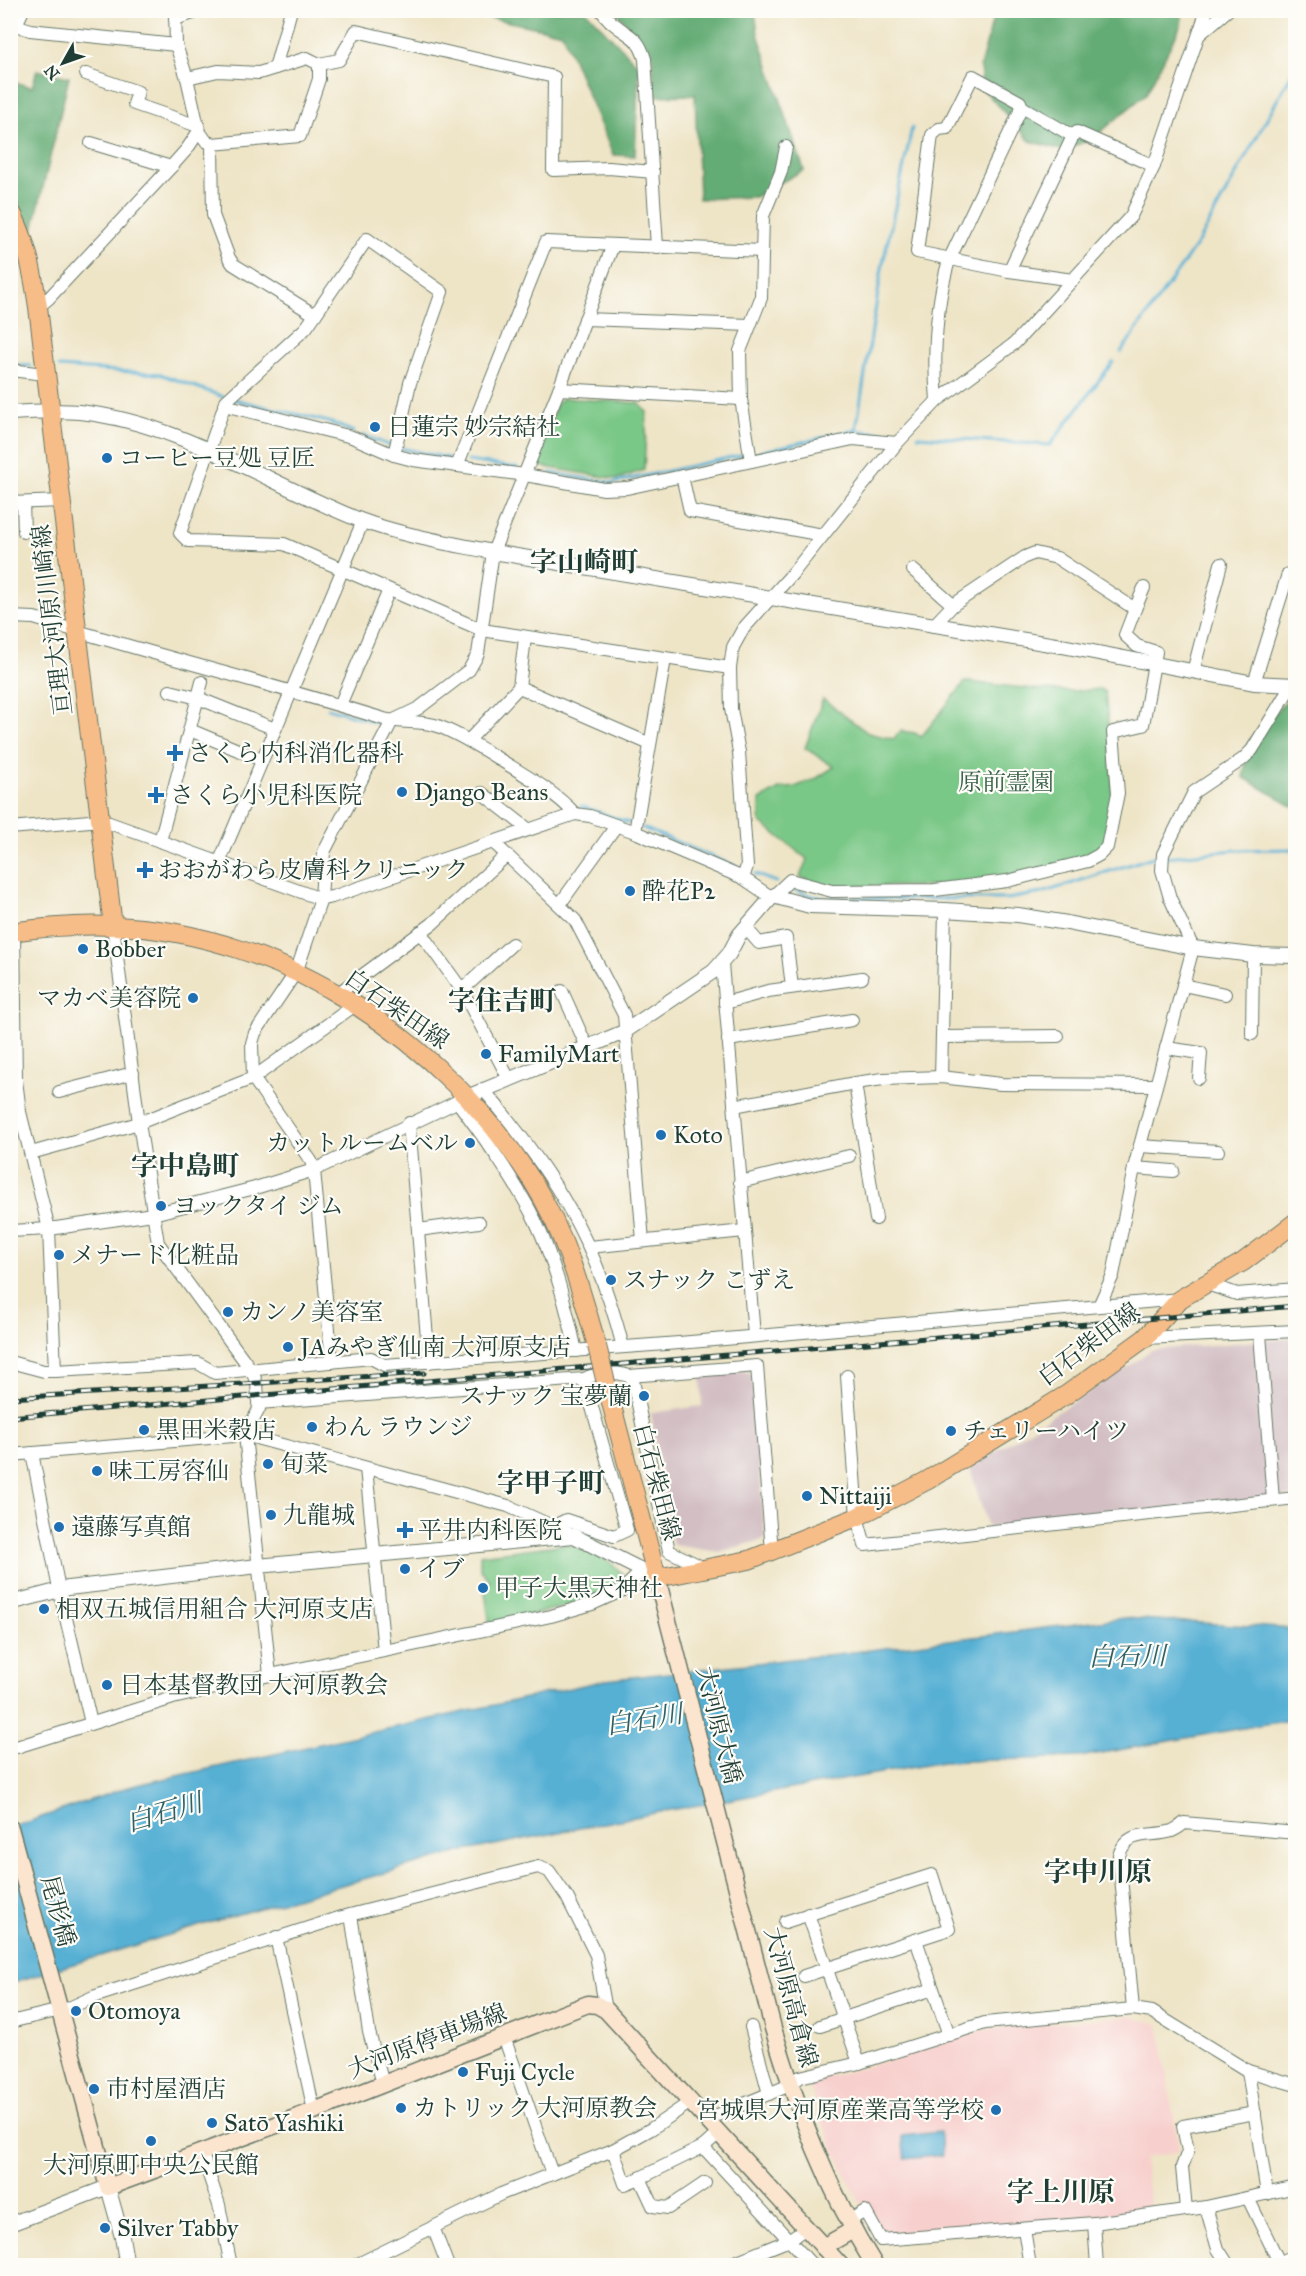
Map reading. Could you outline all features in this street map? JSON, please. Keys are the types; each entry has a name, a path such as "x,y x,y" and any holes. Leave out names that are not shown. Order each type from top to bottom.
{"main road":[{"name":"亘理大河原川崎線","path":"10,209 25,244 38,307 113,926"},
{"path":"12,932 60,927 113,926"},
{"name":"白石柴田線","path":"113,926 171,933 207,941 295,972 337,994 398,1033 427,1056 469,1096 533,1182 557,1227 575,1269 597,1346 654,1581 704,1568 749,1560 857,1517 928,1480 1066,1395 1145,1338 1180,1299 1243,1262 1296,1222"},
{"name":"大河原大橋","path":"654,1581 731,1867"},
{"name":"尾形橋","path":"10,1828 59,2008"},
{"name":"大河原高倉線","path":"731,1867 773,2028 806,2130 836,2199 875,2265"},
{"name":"大河原停車場線","path":"108,2187 314,2111 588,2004 597,2005 606,2010"},
{"path":"59,2008 108,2187"},
{"path":"606,2010 841,2265"},
{"path":"823,2247 851,2225"}],"street":[{"path":"23,10 16,25 30,30 176,45"},
{"path":"202,10 175,15 176,45 199,128 206,141 212,144 300,136 319,79 319,64"},
{"path":"275,68 291,10"},
{"path":"600,10 614,24 634,36 642,47 645,59 657,247"},
{"path":"743,878 747,866 739,752 731,710 729,668 733,647 743,629 897,443 937,401 1015,343 1131,216 1154,166 1207,10"},
{"path":"1199,34 1228,10"},
{"path":"187,78 218,71 259,73 307,58 319,64 339,60 356,31 554,77 553,170 609,168 653,172"},
{"path":"86,75 138,92 134,104 199,128"},
{"path":"1073,136 1022,107 1020,102 973,76 947,128 939,129 932,135 917,252 1009,271 1073,280"},
{"path":"937,401 935,377 938,310 949,260 1022,107"},
{"path":"38,307 171,168 187,149 199,128"},
{"path":"1009,271 1073,136 1077,132 1154,166"},
{"path":"91,142 171,168"},
{"path":"212,144 213,216 229,258 233,264 315,315"},
{"path":"751,461 741,399 740,351 761,298 763,216 781,172 786,147"},
{"path":"395,450 410,383 442,292 367,239 306,328 228,400 180,533 188,541 284,544 482,630 665,659 670,657 729,668"},
{"path":"457,466 546,242 762,251"},
{"path":"332,1362 314,1170 311,1161 253,1078 252,1043 255,1033 295,972 321,899 324,852 392,721 418,708 469,670 478,654 493,552 559,389 613,245"},
{"path":"585,319 750,325"},
{"path":"10,370 45,375"},
{"path":"559,389 741,399"},
{"path":"228,400 352,436 395,450 413,460 614,490 853,438 897,443"},
{"path":"10,413 79,412 160,431 363,521 394,531 493,552 1062,646 1254,683 1293,685 1252,750 1243,759 1194,792 1162,857 1170,898 1193,948 1134,1168 1113,1275 1099,1306"},
{"path":"682,476 690,511 823,535"},
{"path":"24,532 17,503 62,501"},
{"path":"219,862 363,521"},
{"path":"933,626 953,605 1025,557 1035,553 1057,558 1135,609"},
{"path":"1193,672 1221,564"},
{"path":"913,570 953,605"},
{"path":"1254,683 1288,574 1296,576"},
{"path":"10,1231 49,1229 153,1214 255,1188 314,1170 509,1078 624,1032 703,980 722,964 746,928 790,880 832,891 935,890 1029,876 1088,861 1099,855 1107,847 1118,792 1113,732 1143,725 1154,665 1156,652 1137,646 1125,635 1144,588"},
{"path":"340,705 388,590"},
{"path":"10,617 34,618 292,690 392,721 416,721 437,726 469,740 555,796 575,814"},
{"path":"469,740 519,687 525,638"},
{"path":"635,832 665,659"},
{"path":"160,841 202,682"},
{"path":"519,687 650,744"},
{"path":"170,691 198,698 275,729"},
{"path":"189,730 262,760"},
{"path":"482,793 528,829"},
{"path":"10,828 101,820 321,899 575,814 590,816 635,832 743,878 768,896 810,906 945,910 1018,915 1193,948 1253,955 1296,956"},
{"path":"560,904 616,826"},
{"path":"493,842 575,920 624,1015 643,1241"},
{"path":"337,994 420,932 507,855"},
{"path":"940,1077 945,910"},
{"path":"113,926 139,1123 158,1243 252,1371 257,1383 259,1409 245,1435 270,1675"},
{"path":"746,928 759,943 786,939 792,987"},
{"path":"12,932 15,1112 31,1153 49,1229 55,1371"},
{"path":"420,932 462,990 509,1078"},
{"path":"462,990 512,944"},
{"path":"1252,1034 1253,955"},
{"path":"722,964 754,1335"},
{"path":"725,1003 768,991 862,978"},
{"path":"1183,985 1225,994"},
{"path":"561,991 588,1047"},
{"path":"31,1153 139,1123 253,1078 355,1005"},
{"path":"728,1040 852,1020"},
{"path":"942,1037 1058,1036"},
{"path":"1166,1048 1201,1053 1199,1078"},
{"path":"58,1092 133,1073"},
{"path":"734,1106 883,1079 940,1077 1001,1084 1156,1085"},
{"path":"855,1083 876,1219"},
{"path":"469,1096 536,1154 574,1214 613,1310 623,1347"},
{"path":"469,1096 491,1147 535,1221 564,1296 576,1351"},
{"path":"409,1124 429,1362"},
{"path":"1140,1146 1218,1151"},
{"path":"740,1182 849,1156"},
{"path":"1134,1168 1173,1170"},
{"path":"418,1230 479,1222"},
{"path":"589,1247 744,1231"},
{"path":"1207,1284 1237,1294 1296,1289"},
{"path":"10,1362 44,1371 198,1363 215,1373 371,1358 384,1365 576,1351 1180,1299"},
{"path":"1145,1338 1296,1331"},
{"path":"1260,1334 1273,1500"},
{"path":"258,1403 584,1379 593,1374 618,1373 632,1376 757,1366 772,1551"},
{"path":"632,1376 669,1551 704,1568"},
{"path":"847,1376 857,1517 865,1545 1296,1498"},
{"path":"552,1527 566,1520 614,1536 627,1530 584,1379"},
{"path":"10,1455 245,1435 508,1506 574,1536 654,1581"},
{"path":"32,1453 91,1723"},
{"path":"366,1468 384,1652"},
{"path":"10,1602 60,1589 258,1566 574,1536"},
{"path":"10,1749 172,1698 551,1616 654,1581"},
{"path":"1132,2009 1119,1855 1123,1844 1134,1836 1173,1831 1184,1823 1296,1833"},
{"path":"10,2022 276,1937 351,1915 538,1867 549,1871 567,1898 596,1955 606,2010"},
{"path":"785,1922 932,1875 949,1929 804,1976"},
{"path":"808,1914 859,2063"},
{"path":"351,1915 369,2032 383,2084"},
{"path":"276,1937 314,2111"},
{"path":"916,1940 949,2035"},
{"path":"820,2025 933,1989"},
{"path":"708,2119 790,2085 800,2077 859,2063 985,2023 1132,2009 1152,2012 1248,2071 1296,2085"},
{"path":"751,2027 769,2094"},
{"path":"504,2037 552,2174"},
{"path":"1248,2071 1267,2194"},
{"path":"354,2265 501,2194 613,2150 651,2129 692,2101"},
{"path":"1186,2209 1182,2168 1188,2151 1183,2126 1255,2113"},
{"path":"613,2150 626,2184 703,2147 720,2132"},
{"path":"703,2147 813,2265"},
{"path":"201,2151 219,2205 231,2265"},
{"path":"640,2178 653,2206 668,2208 705,2183"},
{"path":"10,2224 108,2187 127,2265"},
{"path":"851,2225 865,2211 881,2240 1024,2229 1094,2223 1206,2207 1296,2187"},
{"path":"1248,2198 1275,2264 1296,2255"},
{"path":"1206,2207 1218,2249 1228,2265"},
{"path":"1094,2223 1097,2265"},
{"path":"433,2227 448,2265"},
{"path":"726,2265 789,2239 806,2228"},
{"path":"1024,2229 1030,2265"}],"shaded area":[{"path":"1295,1338 1295,1496 988,1528 970,1468 1130,1366 1151,1350"},
{"path":"745,1371 752,1375 765,1539 719,1552 673,1545 651,1413 702,1406 701,1374"},
{"name":"宮城県大河原産業高等学校","path":"1130,2016 1159,2024 1179,2151 1144,2158 1151,2211 1021,2227 888,2238 882,2233 864,2203 860,2204 829,2138 808,2082 890,2060 982,2030"}],"green space":[{"path":"456,11 586,11 639,66 635,156 613,155 562,33"},
{"path":"615,11 755,11 758,34 804,170 755,197 699,199 695,95 655,96 652,52"},
{"path":"995,11 1183,11 1181,25 1146,94 1091,140 1061,150 1030,141 982,88 980,67"},
{"path":"37,70 69,77 32,234 11,192 10,81 32,87"},
{"path":"564,398 639,403 647,412 644,470 617,479 532,465 558,402"},
{"name":"原前霊園","path":"965,682 1066,691 1100,689 1105,692 1111,753 1112,797 1106,837 1098,853 1023,875 938,886 825,886 800,877 807,859 760,822 760,800 779,789 795,787 817,778 834,767 805,748 823,699 868,733 893,739 901,731 915,733 921,737"},
{"path":"1295,695 1295,808 1243,777 1250,740 1282,705"},
{"path":"566,1544 597,1555 618,1569 623,1575 617,1588 587,1601 490,1625 485,1592 490,1580 480,1569 480,1555"}],"water":[{"name":"白石川","path":"1124,1618 1295,1629 1295,1719 1079,1757 943,1762 665,1811 460,1852 235,1915 11,1983 10,1828 128,1787 606,1680"},
{"path":"940,2132 943,2155 905,2159 902,2136"}],"waterway":[{"path":"1121,352 1199,241 1296,66"},
{"path":"856,430 882,268 912,128"},
{"path":"918,436 1050,445 1113,362"},
{"path":"10,364 30,366"},
{"path":"59,367 160,374 224,397"},
{"path":"233,399 329,422 354,432"},
{"path":"758,452 856,430 892,434"},
{"path":"363,435 393,447"},
{"path":"400,448 448,458"},
{"path":"550,473 612,483 742,455"},
{"path":"468,461 517,468"},
{"path":"328,708 381,724"},
{"path":"581,806 629,823"},
{"path":"643,828 739,868"},
{"path":"1166,857 1235,850 1296,849"},
{"path":"790,888 812,896 826,898 1007,899 1042,893 1159,857"},
{"path":"755,874 776,882"}],"railway":[{"path":"10,1417 1296,1306"},
{"path":"10,1398 424,1373"}],"place":[{"name":"日蓮宗 妙宗結社","path":"375,427"},
{"name":"コーヒー豆処 豆匠","path":"107,458"},
{"name":"さくら内科消化器科","path":"175,753"},
{"name":"Django Beans","path":"402,792"},
{"name":"さくら小児科医院","path":"156,795"},
{"name":"おおがわら皮膚科クリニック","path":"145,870"},
{"name":"酔花P2","path":"630,891"},
{"name":"Bobber","path":"83,949"},
{"name":"マカベ美容院","path":"193,998"},
{"name":"FamilyMart","path":"486,1054"},
{"name":"Koto","path":"661,1135"},
{"name":"カットルームベル","path":"470,1143"},
{"name":"ヨックタイ ジム","path":"161,1206"},
{"name":"メナード化粧品","path":"59,1255"},
{"name":"スナック こずえ","path":"611,1280"},
{"name":"カンノ美容室","path":"228,1312"},
{"name":"JAみやぎ仙南 大河原支店","path":"288,1347"},
{"name":"スナック 宝夢蘭","path":"644,1396"},
{"name":"わん ラウンジ","path":"312,1427"},
{"name":"黒田米穀店","path":"144,1430"},
{"name":"チェリーハイツ","path":"951,1431"},
{"name":"旬菜","path":"268,1464"},
{"name":"味工房容仙","path":"97,1471"},
{"name":"Nittaiji","path":"807,1496"},
{"name":"九龍城","path":"271,1515"},
{"name":"遠藤写真館","path":"59,1527"},
{"name":"平井内科医院","path":"405,1530"},
{"name":"イブ","path":"405,1569"},
{"name":"甲子大黒天神社","path":"483,1588"},
{"name":"相双五城信用組合 大河原支店","path":"44,1609"},
{"name":"日本基督教団 大河原教会","path":"107,1685"},
{"name":"Otomoya","path":"76,2011"},
{"name":"Fuji Cycle","path":"463,2072"},
{"name":"市村屋酒店","path":"94,2089"},
{"name":"カトリック 大河原教会","path":"401,2108"},
{"name":"宮城県大河原産業高等学校","path":"996,2110"},
{"name":"Satō Yashiki","path":"212,2123"},
{"name":"大河原町中央公民館","path":"151,2141"},
{"name":"Silver Tabby","path":"105,2228"}],"district":[{"name":"字山崎町","path":"584,561"},
{"name":"字住吉町","path":"502,1000"},
{"name":"字中島町","path":"185,1165"},
{"name":"字甲子町","path":"551,1482"},
{"name":"字中川原","path":"1098,1871"},
{"name":"字上川原","path":"1061,2191"}]}
